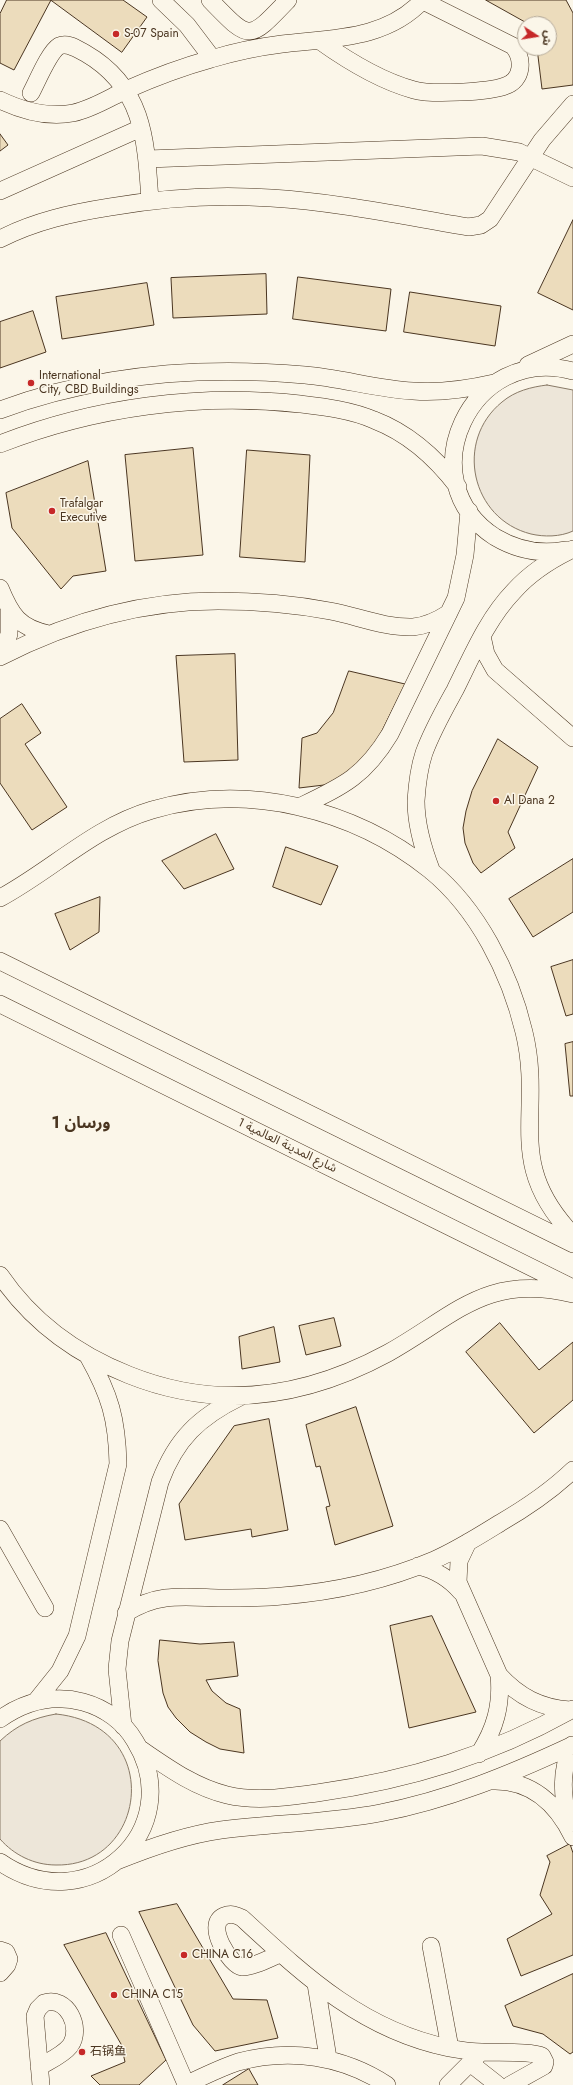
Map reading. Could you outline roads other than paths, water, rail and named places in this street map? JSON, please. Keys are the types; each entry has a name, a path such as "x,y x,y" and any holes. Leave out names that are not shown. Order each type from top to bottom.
{"street":[{"path":"161,0 187,25 212,58"},
{"path":"210,0 238,28 248,32 262,27 288,0"},
{"path":"0,100 26,111 62,115 84,110 127,90 212,58 259,48 320,41 383,28 404,18 422,0 513,46 520,56 521,62 519,74 515,79 511,83 500,88 439,93 417,91 396,84 369,71 320,41"},
{"path":"31,93 55,50 63,45 72,46 99,62 127,90 141,128 148,159 150,201"},
{"path":"0,239 35,224 63,216 150,201 222,197 270,197 344,206 475,227 490,219 542,140 573,104"},
{"path":"0,191 141,128"},
{"path":"148,159 482,146 507,149 530,157 573,178"},
{"path":"458,487 454,458 459,429 473,403 501,379 573,344"},
{"path":"0,410 95,384 186,372 246,371 305,375 413,391 454,390 501,379 539,367 556,367 573,371"},
{"path":"0,444 67,422 147,406 220,402 286,402 357,414 391,428 422,448 458,487 469,511 490,533 505,543 521,549 544,552 573,548"},
{"path":"299,807 340,788 360,773 377,755 414,687 456,598 464,563 469,511"},
{"path":"432,872 423,849 418,825 416,801 418,777 424,754 434,731 482,636 502,605 527,578 551,560 573,548"},
{"path":"0,588 9,610 9,634 0,657"},
{"path":"0,657 49,634 120,612 161,604 189,602 242,602 298,606 329,611 402,627 427,625 449,614"},
{"path":"9,610 26,626 49,634"},
{"path":"482,636 486,654 495,670 573,738"},
{"path":"0,898 18,888 92,836 121,821 151,810 180,803 214,799 252,799 299,807 336,818 361,828 386,841 432,872 471,915 506,975 522,1026 529,1063 528,1139 531,1161 537,1182 546,1202 558,1220 573,1235"},
{"path":"0,961 573,1244"},
{"name":"شارع المدينة العالمية 1","path":"0,1004 573,1288"},
{"path":"0,1275 19,1300 50,1331 88,1356 137,1378 163,1386 215,1396 242,1396 286,1392 345,1374 389,1352 460,1306 499,1291 529,1289 562,1291 573,1294"},
{"path":"36,1701 60,1671 77,1636 118,1464 118,1435 112,1408 102,1381 88,1356"},
{"path":"123,1726 118,1669 120,1641 160,1482 166,1466 181,1441 197,1424 211,1413 242,1396"},
{"path":"126,1613 142,1604 160,1598 174,1596 228,1598 283,1596 334,1589 418,1566 468,1542 532,1503 573,1470"},
{"path":"0,1529 45,1608"},
{"path":"468,1542 459,1561 458,1571 461,1592 499,1675 508,1685 531,1701 543,1706 572,1710"},
{"path":"418,1566 442,1575 461,1592"},
{"path":"479,1754 487,1742 497,1717 500,1703 499,1675"},
{"path":"0,1720 22,1706 36,1701 56,1699 76,1700 102,1710 123,1726 139,1748 146,1765 149,1782 148,1805 139,1833 130,1848 117,1861"},
{"path":"139,1748 197,1785 227,1795 258,1799 281,1798 382,1782 447,1765 479,1754 572,1710"},
{"path":"0,1876 64,1883 92,1876 117,1861 164,1843 198,1834 222,1830 307,1824 380,1814 442,1798 492,1781 573,1745"},
{"path":"572,1833 564,1805 563,1780 566,1762 573,1745"},
{"path":"492,1781 514,1782 534,1790 550,1803 572,1833"},
{"path":"0,1862 29,1878"},
{"path":"122,1935 189,2084 237,2063 254,2058 290,2055 328,2058 365,2079 387,2085"},
{"path":"431,1946 450,2048"},
{"path":"0,1950 6,1952 9,1959 7,1966 0,1973"},
{"path":"280,1954 316,1984 351,2009 382,2026 409,2037 450,2048 476,2058 542,2056 545,2062 544,2066 510,2085"},
{"path":"316,1984 328,2058"},
{"path":"448,2085 476,2058"},
{"path":"476,2058 498,2085"},
{"path":"39,2067 41,2085"}],"place":[{"name":"S-07 Spain","path":"116,34"},
{"name":"International City, CBD Buildings","path":"31,383"},
{"name":"Trafalgar Executive","path":"52,511"},
{"name":"Al Dana 2","path":"496,801"},
{"name":"CHINA C16","path":"184,1955"},
{"name":"CHINA C15","path":"114,1995"},
{"name":"石锅鱼","path":"82,2052"}],"district":[{"name":"ورسان 1","path":"81,1124"}]}
